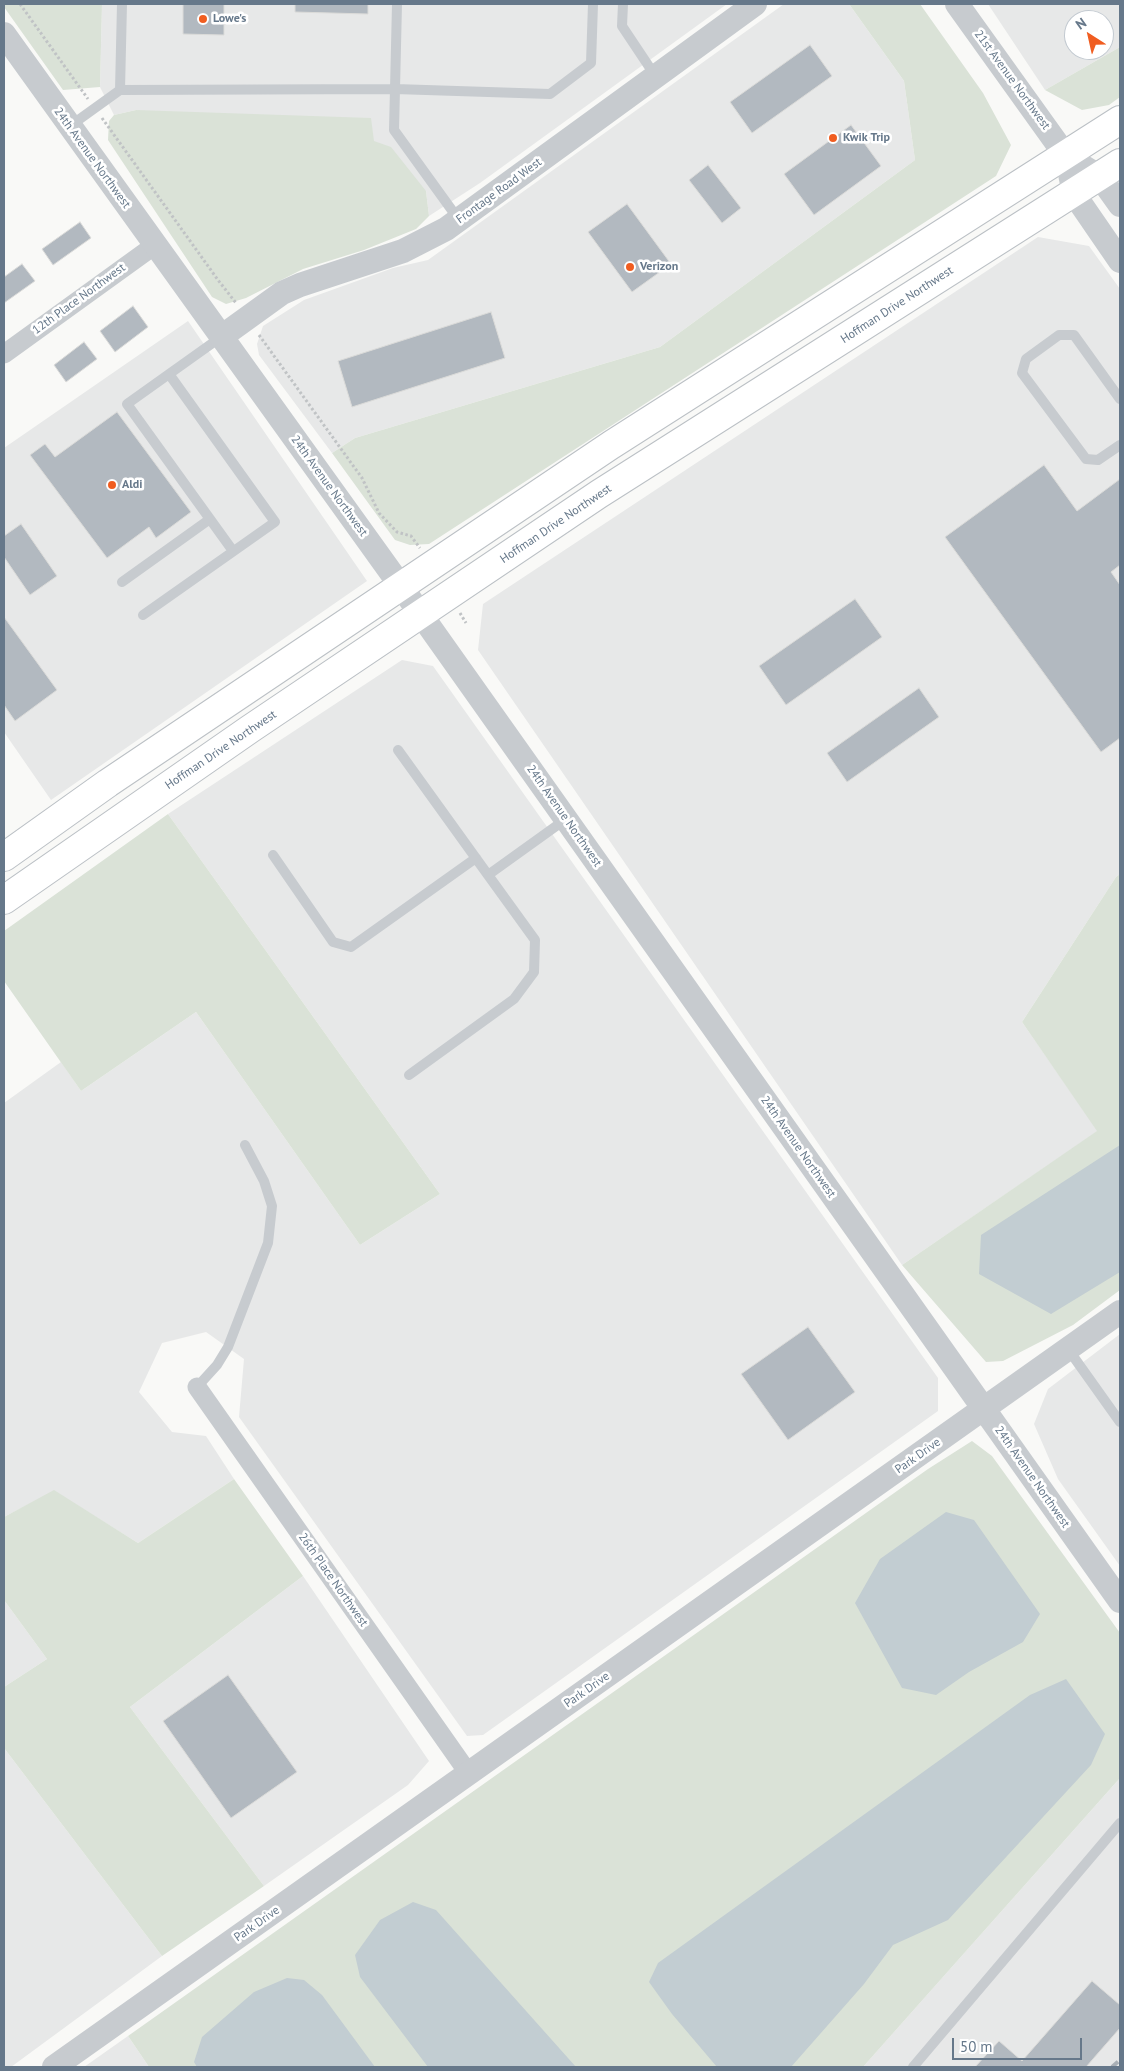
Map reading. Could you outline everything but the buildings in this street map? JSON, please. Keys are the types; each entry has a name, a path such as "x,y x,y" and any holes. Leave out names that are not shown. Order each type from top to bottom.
{"main road":[{"path":"4,857 108,783 611,445 1120,120"},
{"name":"Hoffman Drive Northwest","path":"4,900 420,614 599,494 1110,170"}],"street":[{"name":"21st Avenue Northwest","path":"957,4 1066,156 1074,194 1120,261"},
{"name":"Frontage Road West","path":"222,336 282,293 300,285 403,251 432,238 656,77 747,6"},
{"name":"24th Avenue Northwest","path":"4,34 400,585 1120,1601"},
{"name":"21st Avenue Northwest","path":"1066,156 1110,170 1120,205"},
{"name":"12th Place Northwest","path":"4,354 155,245"},
{"name":"Park Drive","path":"54,2067 1120,1312"},
{"name":"26th Place Northwest","path":"197,1387 469,1774"}],"lane":[{"path":"120,90 122,4"},
{"path":"397,4 394,130 459,220"},
{"path":"70,126 120,90 395,89 550,94 591,64 593,4"},
{"path":"623,4 622,26 656,77"},
{"path":"1120,399 1074,335 1059,335 1026,359 1022,373 1086,459 1098,460 1120,444"},
{"path":"222,336 127,404 232,552"},
{"path":"143,616 275,522 169,374"},
{"path":"122,582 210,519"},
{"path":"398,750 535,940 534,972 514,999 409,1075"},
{"path":"488,875 566,820"},
{"path":"273,854 333,942 351,947 476,858"},
{"path":"197,1387 217,1365 228,1347 268,1243 272,1206 264,1180 245,1145"},
{"path":"1068,1350 1120,1422"},
{"path":"913,2067 1120,1823"}],"shaded area":[{"path":"4,4 102,4 100,87 63,90 4,7"},
{"path":"102,4 727,4 480,183 429,216 426,191 136,110 114,115 100,87"},
{"path":"784,4 849,4 904,81 915,160 660,347 355,438 332,453 259,355 257,344 263,326 304,300 393,268 428,260"},
{"path":"849,4 920,4 983,93 1011,145 996,176 429,544 410,545 395,540 332,453 355,438 660,347 915,160 904,81"},
{"path":"988,4 1120,4 1120,47 1114,50 1114,10 1064,10 1064,60 1097,60 1045,90"},
{"path":"1120,47 1120,97 1109,105 1082,110 1045,90 1097,60 1114,60 1114,50"},
{"path":"136,110 371,118 374,141 391,147 426,191 429,216 416,229 364,250 303,269 246,298 226,304 212,297 108,140 109,121 114,115"},
{"path":"1038,237 1089,246 1120,289 1120,874 1116,877 1022,1022 1098,1131 902,1265 478,650 483,604"},
{"path":"188,321 367,581 51,800 4,732 4,448"},
{"path":"402,660 433,666 938,1378 938,1411 483,1735 467,1736 239,1417 244,1359 206,1332 162,1343 139,1392 172,1432 206,1436 234,1479 138,1543 54,1491 4,1517 4,1103 61,1062 81,1091 196,1012 360,1245 440,1194 168,814"},
{"path":"168,814 440,1194 360,1245 196,1012 81,1091 4,981 4,931"},
{"path":"1120,874 1120,1290 1073,1325 1003,1361 986,1362 902,1265 1097,1131 1022,1022 1116,877"},
{"path":"1120,1145 1120,1272 1051,1314 979,1274 981,1235"},
{"path":"1120,1334 1120,1566 1058,1479 1034,1424 1048,1389"},
{"path":"972,1441 992,1456 1120,1633 1120,1778 863,2067 149,2067 128,2036 928,1469"},
{"path":"234,1479 303,1576 130,1707 264,1886 162,1956 4,1748 4,1687 47,1659 4,1600 4,1517 54,1490 138,1543"},
{"path":"946,1512 974,1520 1040,1614 1023,1642 969,1672 936,1695 902,1688 855,1603 880,1559"},
{"path":"303,1576 429,1761 408,1785 264,1886 130,1707"},
{"path":"4,1600 47,1659 4,1687"},
{"path":"1066,1679 1105,1734 1091,1765 948,1920 893,1945 864,1984 791,2067 717,2067 672,2014 649,1982 658,1963 1030,1695"},
{"path":"4,1748 162,1956 11,2067 4,2067"},
{"path":"1120,1778 1120,2067 863,2067"},
{"path":"413,1902 436,1910 576,2067 428,2067 360,1977 355,1955 380,1920"},
{"path":"287,1978 304,1980 322,1995 375,2067 197,2067 194,2062 202,2037 254,1992"},
{"path":"128,2036 149,2067 84,2067"}],"railway":[{"path":"1112,2067 1120,2060"}],"place":[{"name":"Lowe's","path":"203,19"},
{"name":"Kwik Trip","path":"833,138"},
{"name":"Verizon","path":"630,267"},
{"name":"Aldi","path":"112,485"}]}
